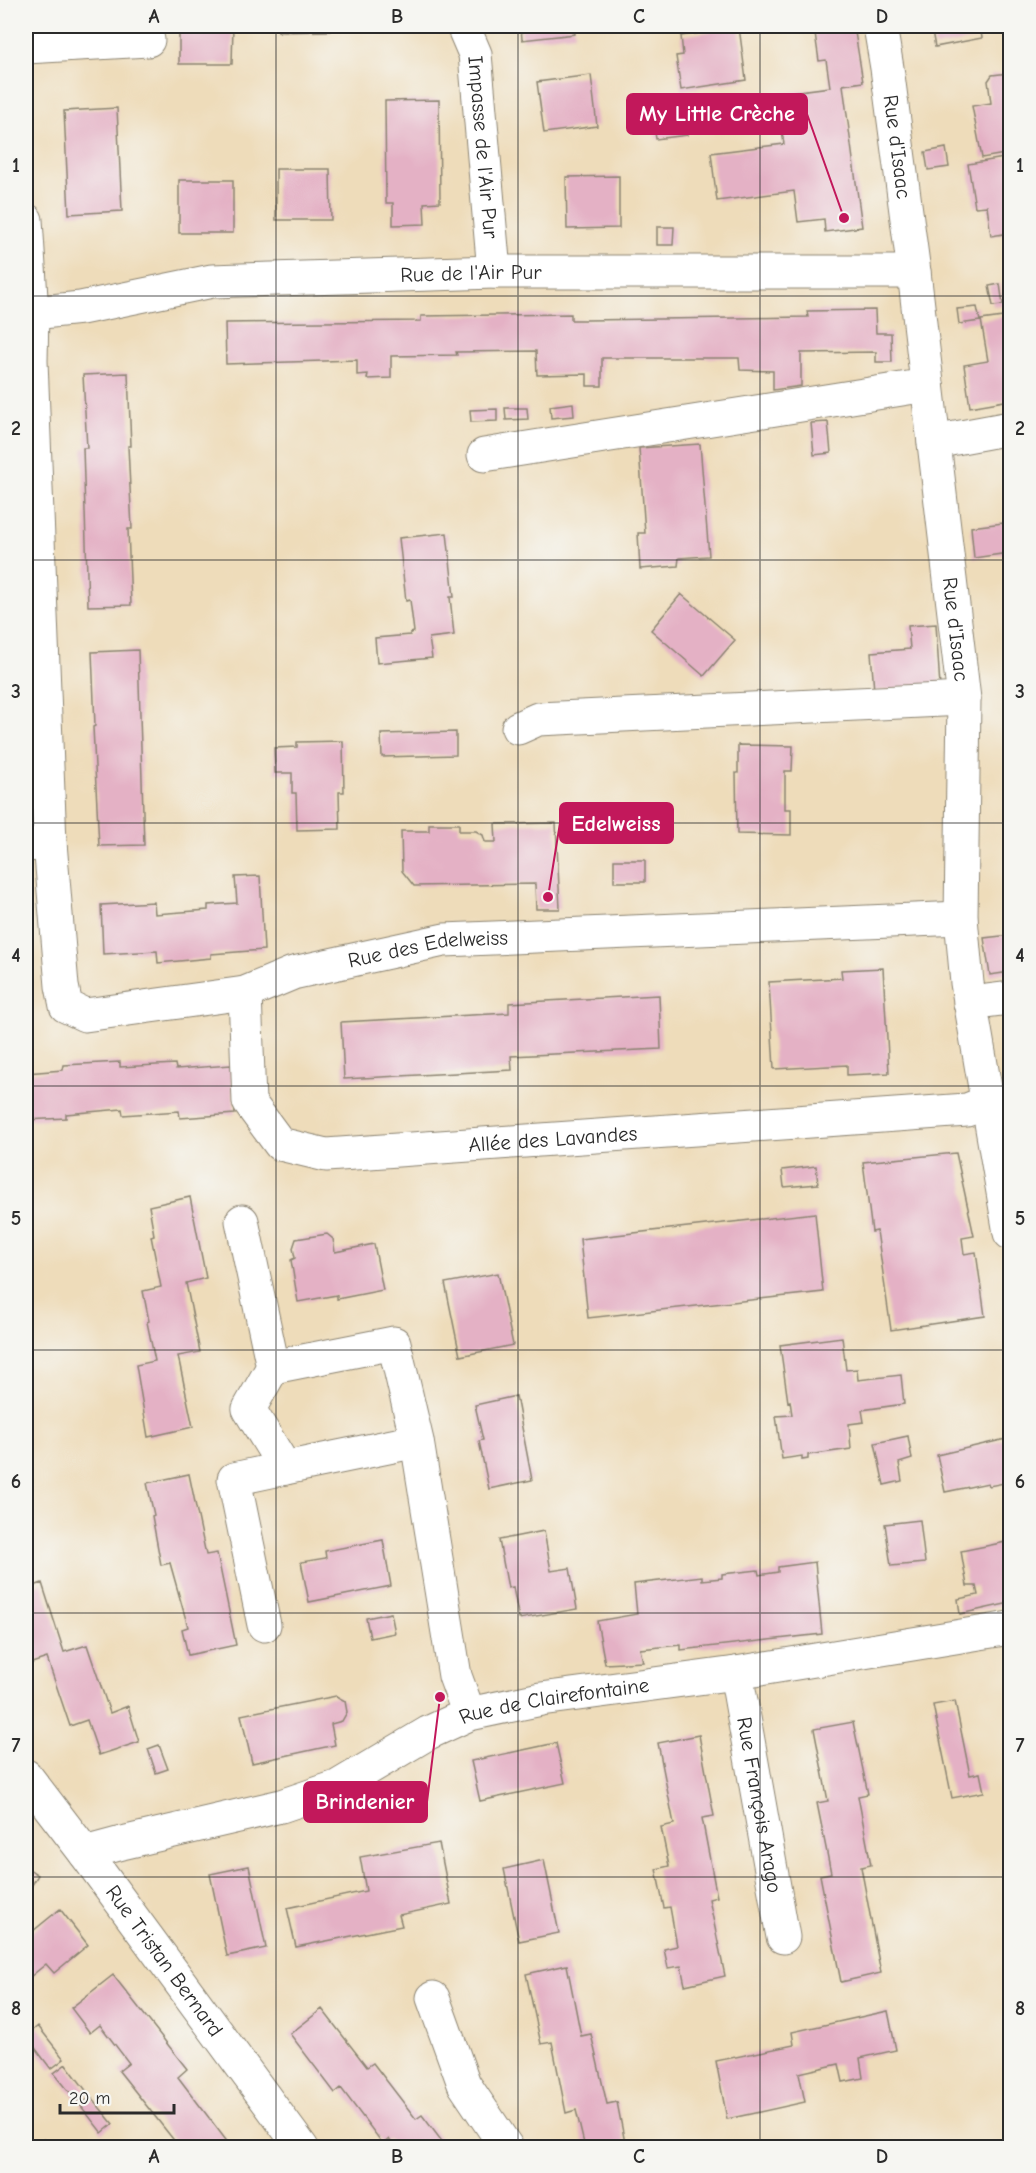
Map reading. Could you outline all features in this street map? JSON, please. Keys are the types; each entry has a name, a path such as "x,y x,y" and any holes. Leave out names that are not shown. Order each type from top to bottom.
{"street":[{"name":"Impasse de l'Air Pur","path":"463,26 475,54 494,272"},
{"name":"Rue d'Isaac","path":"880,26 914,272 964,699 961,918 970,1003 1011,1233"},
{"path":"26,47 148,40"},
{"path":"26,220 32,313 38,844"},
{"name":"Rue de l'Air Pur","path":"32,313 81,308 212,281 494,272 914,272"},
{"path":"484,455 927,385"},
{"path":"934,442 1011,428"},
{"path":"518,728 538,719 964,699"},
{"name":"Rue des Edelweiss","path":"38,844 66,1006 85,1015 245,993 293,973 444,940 961,918"},
{"name":"Allée des Lavandes","path":"245,993 249,1102 280,1144 326,1155 967,1110 987,1102"},
{"path":"970,1003 1011,998"},
{"path":"242,1221 273,1367 249,1409 285,1468"},
{"path":"273,1367 394,1343 417,1441 456,1676 470,1714"},
{"path":"264,1625 234,1479 417,1441"},
{"name":"Rue de Clairefontaine","path":"85,1853 281,1806 337,1787 428,1733 470,1714 542,1699 736,1673 1011,1628"},
{"name":"Rue François Arago","path":"736,1673 783,1936"},
{"name":"Rue Tristan Bernard","path":"26,1776 302,2148"},
{"path":"433,1998 464,2084 507,2148"}],"building":[{"path":"179,26 233,26 232,64 179,64"},
{"path":"278,26 330,26 330,31 278,32"},
{"path":"521,26 574,26 575,34 522,40"},
{"path":"814,26 854,26 863,82 843,85 862,227 825,232 824,219 798,222 794,191 717,201 711,153 784,144 776,94 830,87 826,60 819,61"},
{"path":"931,26 980,26 982,38 935,47"},
{"path":"739,27 746,80 681,90 676,56 683,55 681,36"},
{"path":"1009,73 1010,153 982,158 972,106 991,103 988,81 992,75"},
{"path":"591,75 597,126 544,133 537,82"},
{"path":"439,100 440,202 424,203 425,224 393,225 393,203 386,203 385,101"},
{"path":"683,107 687,135 656,139 652,111"},
{"path":"117,108 122,211 69,214 64,111"},
{"path":"946,148 949,167 928,170 925,152"},
{"path":"1010,157 1010,233 991,236 987,206 975,207 968,164"},
{"path":"276,169 330,169 331,220 276,220"},
{"path":"619,176 619,228 567,229 566,177"},
{"path":"179,180 233,180 233,233 179,233"},
{"path":"657,227 674,227 673,245 657,245"},
{"path":"1000,284 1003,305 993,306 989,286"},
{"path":"977,307 980,321 959,324 957,309"},
{"path":"875,310 876,333 891,333 892,362 876,362 876,352 801,353 801,386 773,390 773,371 740,370 739,358 602,358 602,386 587,386 587,374 537,375 536,351 391,356 391,378 367,379 368,374 357,375 357,360 226,364 225,323 421,321 421,316 571,314 571,320 808,317 807,311"},
{"path":"1010,316 1010,400 970,407 964,365 988,361 981,320"},
{"path":"128,373 131,446 128,446 132,529 128,529 131,605 88,606 83,448 87,448 83,375"},
{"path":"573,403 574,416 551,418 550,406"},
{"path":"505,408 527,408 528,419 506,420"},
{"path":"497,409 497,421 471,422 470,410"},
{"path":"828,422 831,453 814,455 811,423"},
{"path":"700,444 709,556 679,558 678,566 640,569 638,533 645,533 639,448"},
{"path":"1003,523 1008,553 974,558 971,527"},
{"path":"447,533 454,597 450,597 454,635 429,638 432,658 377,663 375,638 410,635 414,632 410,600 406,601 399,538"},
{"path":"681,594 735,640 704,676 651,630"},
{"path":"936,624 940,687 874,691 871,652 910,649 908,626"},
{"path":"138,650 144,845 99,846 92,652"},
{"path":"456,732 456,755 382,757 381,734"},
{"path":"343,741 344,792 339,792 340,829 297,830 296,793 292,793 292,773 275,773 274,748 297,747 297,742"},
{"path":"738,745 793,746 792,771 785,771 785,809 791,809 791,835 737,834"},
{"path":"556,823 560,909 536,909 535,884 414,886 402,871 401,831 429,831 429,824 459,824 459,831 476,831 483,835 485,842 496,842 495,824"},
{"path":"614,860 645,860 645,882 614,882"},
{"path":"260,876 264,950 211,954 211,958 158,963 157,951 103,954 101,905 154,902 155,914 208,910 208,905 237,903 235,877"},
{"path":"1010,935 1010,972 990,975 984,938"},
{"path":"883,968 889,1073 847,1075 847,1065 774,1069 769,982 842,978 841,970"},
{"path":"659,995 661,1049 511,1056 512,1070 344,1079 341,1022 509,1013 509,1003"},
{"path":"120,1062 120,1067 175,1064 176,1069 231,1065 235,1114 180,1118 179,1111 123,1115 122,1109 66,1114 66,1118 26,1120 26,1073 63,1070 64,1065"},
{"path":"956,1153 974,1236 962,1238 964,1254 976,1252 985,1316 891,1330 877,1231 872,1232 863,1162"},
{"path":"816,1166 818,1184 784,1187 782,1170"},
{"path":"190,1197 206,1278 186,1283 200,1352 178,1356 193,1427 148,1437 136,1365 155,1361 143,1291 161,1287 151,1236 154,1235 149,1206"},
{"path":"815,1213 823,1292 588,1318 580,1239"},
{"path":"327,1234 333,1239 335,1252 374,1244 383,1290 337,1299 337,1295 298,1302 291,1260 295,1258 293,1248 296,1239"},
{"path":"498,1273 513,1345 460,1356 445,1283"},
{"path":"842,1337 846,1370 857,1369 858,1380 901,1375 904,1404 862,1410 864,1422 849,1424 851,1449 808,1455 808,1459 802,1460 802,1456 782,1459 776,1416 792,1415 780,1345"},
{"path":"516,1396 532,1480 489,1489 479,1441 483,1440 475,1405"},
{"path":"908,1436 912,1459 899,1463 902,1481 884,1485 875,1443"},
{"path":"1006,1439 1010,1462 1010,1482 989,1486 988,1483 945,1492 937,1455"},
{"path":"189,1474 206,1555 217,1553 236,1645 188,1655 182,1629 188,1627 170,1563 161,1565 147,1483"},
{"path":"920,1520 925,1563 891,1566 885,1524"},
{"path":"544,1531 551,1571 570,1568 577,1609 519,1619 513,1587 508,1588 499,1540"},
{"path":"383,1540 391,1586 309,1602 301,1562 326,1558 325,1551"},
{"path":"1006,1542 1010,1559 1010,1603 960,1614 958,1599 978,1595 976,1586 967,1586 961,1551"},
{"path":"815,1562 822,1634 681,1650 681,1645 640,1649 643,1662 605,1664 597,1621 637,1614 634,1584 702,1576 702,1580 722,1578 722,1574 758,1570 759,1575 778,1572 778,1567"},
{"path":"42,1583 64,1652 87,1645 110,1713 128,1706 139,1742 99,1755 87,1720 70,1726 47,1658 26,1665 26,1589"},
{"path":"391,1613 395,1633 370,1638 366,1618"},
{"path":"336,1696 345,1701 347,1712 342,1721 331,1724 335,1745 252,1763 241,1715"},
{"path":"955,1701 970,1775 980,1773 984,1792 952,1798 933,1705"},
{"path":"853,1722 868,1794 858,1796 871,1865 861,1867 881,1973 841,1982 820,1875 831,1873 817,1803 828,1801 814,1729"},
{"path":"699,1735 714,1816 702,1818 717,1897 709,1899 725,1976 685,1985 681,1966 668,1968 664,1949 677,1946 670,1907 664,1908 656,1869 669,1866 661,1827 674,1824 658,1743"},
{"path":"556,1743 565,1783 480,1801 471,1761"},
{"path":"159,1745 168,1769 156,1773 148,1749"},
{"path":"439,1843 451,1904 399,1915 402,1926 296,1947 287,1908 366,1891 360,1857"},
{"path":"544,1860 559,1933 519,1941 504,1869"},
{"path":"249,1866 266,1948 227,1956 210,1874"},
{"path":"26,1867 38,1875 26,1895"},
{"path":"60,1909 88,1945 54,1973 46,1964 30,1977 26,1972 26,1934 28,1935"},
{"path":"567,1965 581,2036 591,2034 607,2104 617,2102 626,2148 585,2148 576,2110 566,2113 552,2042 541,2044 526,1974"},
{"path":"113,1975 187,2069 178,2077 232,2148 180,2148 119,2071 129,2063 100,2025 90,2033 71,2008"},
{"path":"322,2009 367,2067 373,2063 416,2119 422,2115 447,2148 395,2148 389,2139 383,2144 341,2088 335,2093 290,2034"},
{"path":"888,2011 896,2050 860,2058 863,2078 843,2082 839,2064 799,2073 805,2102 727,2119 716,2061 794,2045 792,2032"},
{"path":"38,2026 64,2059 51,2069 26,2036"},
{"path":"66,2064 88,2093 77,2101 54,2073"},
{"path":"91,2097 113,2124 102,2133 80,2105"},
{"path":"44,2139 50,2148 34,2148"}],"place":[{"name":"My Little Crèche","path":"844,218"},
{"name":"Edelweiss","path":"548,897"},
{"name":"Brindenier","path":"440,1697"}]}
